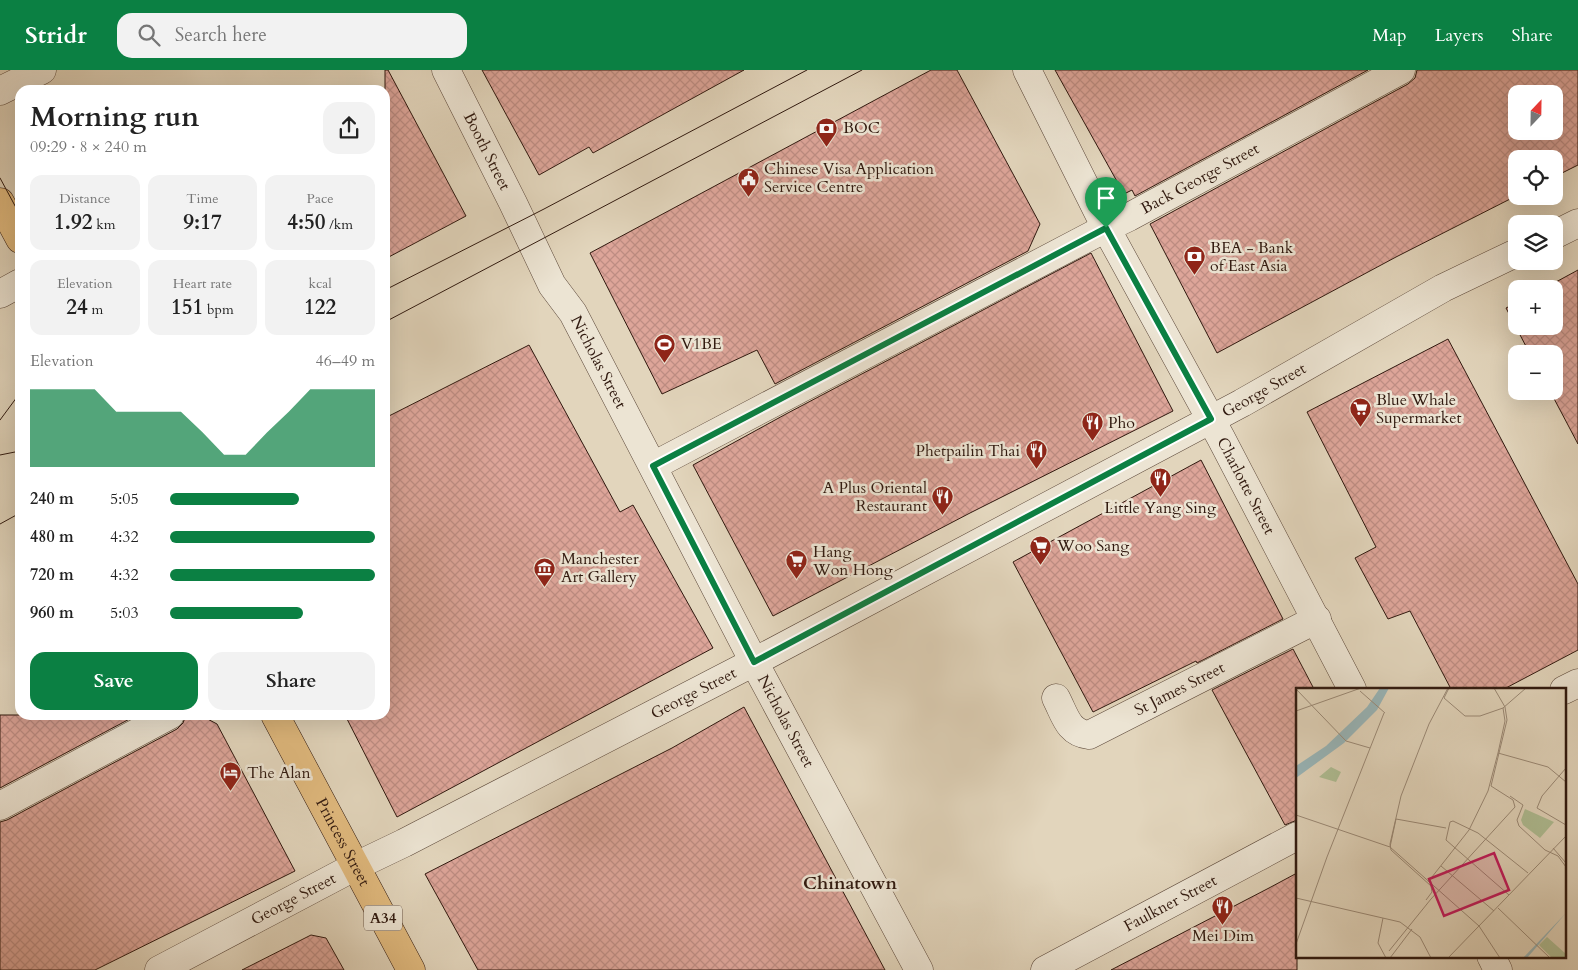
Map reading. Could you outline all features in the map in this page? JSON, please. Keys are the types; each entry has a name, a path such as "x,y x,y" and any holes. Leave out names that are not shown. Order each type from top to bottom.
{"main road":[{"path":"0,202 15,230"},
{"name":"Princess Street","path":"278,720 411,970"}],"street":[{"path":"0,91 42,70"},
{"name":"Booth Street","path":"446,70 527,234"},
{"name":"Charlotte Street","path":"1027,70 1106,228 1211,419 1352,688"},
{"name":"Back George Street","path":"653,466 1129,217 1401,70"},
{"path":"1563,230 1578,223"},
{"name":"Nicholas Street","path":"527,234 552,285 573,313 754,662 919,970"},
{"name":"George Street","path":"159,970 356,866 754,662 1242,403 1443,288 1508,257"},
{"path":"0,294 15,286"},
{"name":"St James Street","path":"1056,698 1071,728 1079,734 1089,735 1317,619"},
{"path":"1566,689 1578,683"},
{"path":"0,806 161,720"},
{"name":"Faulkner Street","path":"1045,970 1296,837"},
{"path":"1492,958 1498,970"}],"building":[{"path":"385,70 388,70 466,216 390,256 390,85 385,85"},
{"path":"482,70 744,70 593,153 589,147 539,175"},
{"path":"931,70 957,70 1040,224 1028,251 775,384 757,350 662,394 590,253"},
{"path":"1055,70 1368,70 1135,196 1132,190 1124,194"},
{"path":"1417,70 1578,70 1578,165 1563,172 1563,150 1508,150 1508,200 1396,257 1217,353 1150,224 1408,84 1415,78"},
{"path":"1091,253 1173,411 970,513 773,616 693,465"},
{"path":"1578,270 1578,444 1555,400 1563,400 1563,345 1525,345 1520,335 1563,335 1563,280 1560,280"},
{"path":"1448,339 1578,584 1578,650 1506,688 1450,688 1410,611 1388,619 1355,558 1376,547 1307,412"},
{"name":"Manchester Art Gallery","path":"529,345 620,512 633,505 713,648 397,817 348,720 390,720 390,415"},
{"path":"1201,460 1283,619 1197,663 1196,661 1093,712 1013,562"},
{"path":"1293,649 1313,688 1296,688 1296,820 1285,825 1212,690"},
{"path":"744,707 885,970 478,970 425,874 672,748"},
{"path":"0,715 15,715 15,720 128,720 0,788"},
{"path":"184,720 209,720 217,724 295,871 95,970 0,970 0,822 177,729"},
{"path":"1296,874 1297,970 1111,970"},
{"path":"311,935 326,938 344,970 242,970"}],"tram line":[{"path":"390,287 544,209 807,70"},
{"path":"390,319 862,70"},
{"path":"0,178 15,206"},
{"path":"0,420 15,400"},
{"path":"0,455 15,452"},
{"path":"0,524 15,516"}],"place":[{"name":"BOC","path":"827,147"},
{"name":"Chinese Visa Application Service Centre","path":"748,197"},
{"name":"BEA - Bank of East Asia","path":"1194,276"},
{"name":"V1BE","path":"665,363"},
{"name":"Blue Whale Supermarket","path":"1360,428"},
{"name":"Pho","path":"1092,442"},
{"name":"Phetpailin Thai","path":"1036,470"},
{"name":"Little Yang Sing","path":"1160,498"},
{"name":"A Plus Oriental Restaurant","path":"943,516"},
{"name":"Woo Sang","path":"1041,565"},
{"name":"Hang Won Hong","path":"797,580"},
{"name":"Manchester Art Gallery","path":"545,587"},
{"name":"The Alan","path":"231,792"},
{"name":"Mei Dim","path":"1223,926"}],"district":[{"name":"Chinatown","path":"850,883"}],"route":[{"path":"1106,228 1211,419 754,662 653,466 1106,228"}]}
